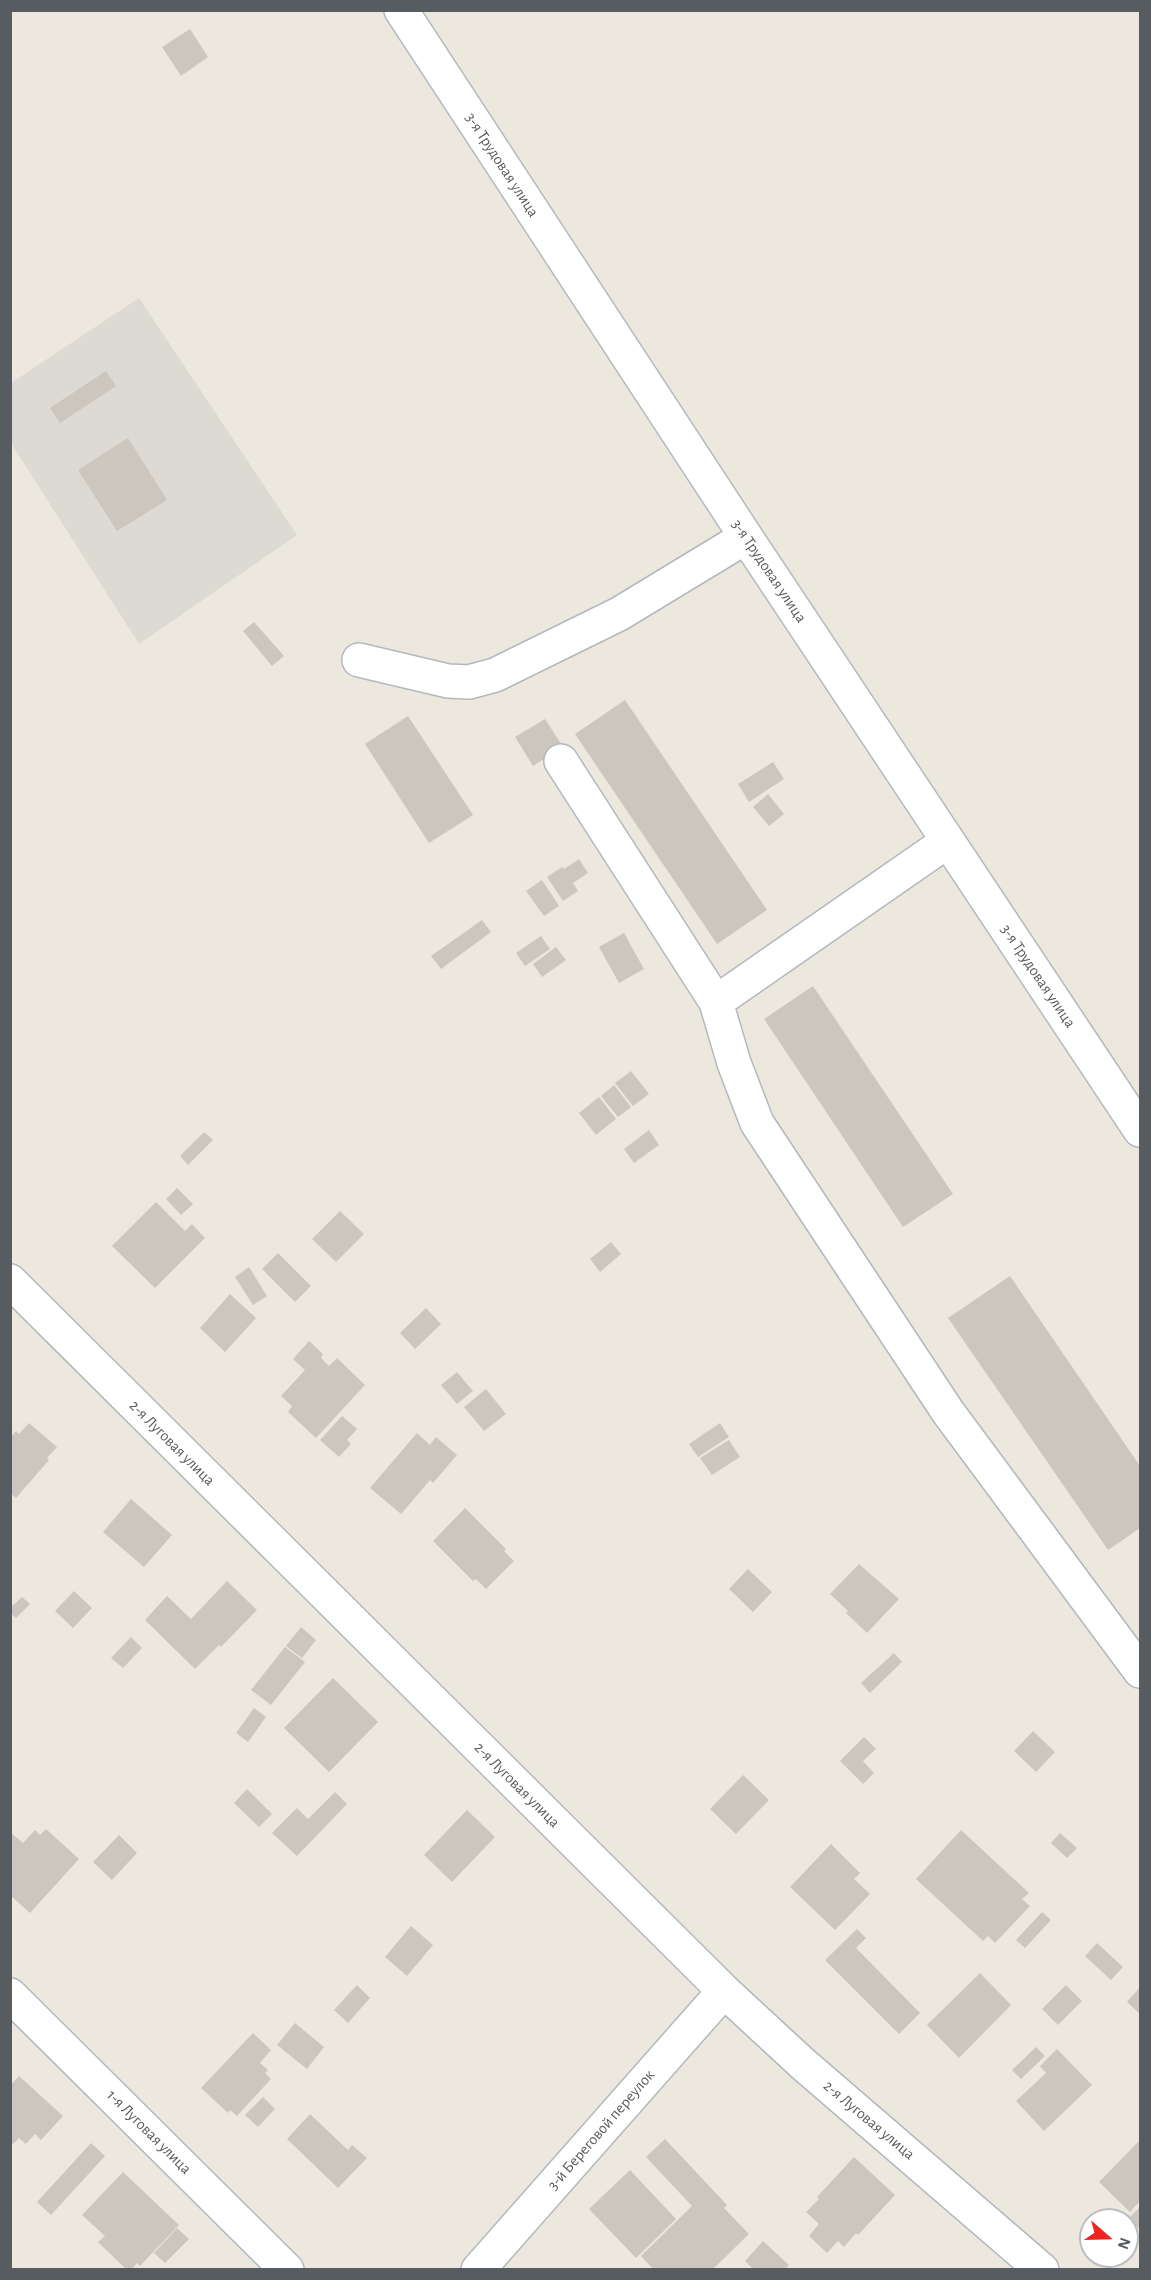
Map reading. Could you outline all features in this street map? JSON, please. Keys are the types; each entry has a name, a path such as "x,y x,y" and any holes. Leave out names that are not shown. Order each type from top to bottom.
{"street":[{"name":"3-я Трудовая улица","path":"401,10 746,537 1140,1130"},
{"path":"359,660 448,681 468,682 495,675 619,614 746,537"},
{"path":"561,761 716,1002 734,1063 757,1123 948,1412 1140,1671"},
{"path":"716,1002 948,841"},
{"name":"2-я Луговая улица","path":"10,1281 724,1991 803,2064 1042,2270"},
{"name":"3-й Береговой переулок","path":"478,2270 724,1991"},
{"name":"1-я Луговая улица","path":"10,1995 287,2270"}],"shaded area":[{"path":"139,298 297,535 139,644 11,443 11,383"}],"building":[{"path":"190,29 208,57 181,76 162,47"},
{"path":"106,371 116,386 60,423 50,408"},
{"path":"128,438 167,500 117,531 78,470"},
{"path":"254,622 284,656 272,666 243,631"},
{"path":"625,700 767,910 717,944 575,734"},
{"path":"408,716 473,815 429,843 365,744"},
{"path":"545,719 563,747 533,766 515,737"},
{"path":"773,762 784,779 749,802 738,784"},
{"path":"768,794 784,814 769,826 753,807"},
{"path":"579,859 588,873 573,883 578,891 563,901 547,877"},
{"path":"542,880 559,906 544,916 526,891"},
{"path":"482,920 491,932 441,969 431,956"},
{"path":"624,933 644,969 619,983 599,947"},
{"path":"541,936 550,949 525,966 516,953"},
{"path":"556,947 566,960 542,977 533,964"},
{"path":"813,986 953,1194 903,1227 764,1019"},
{"path":"631,1071 649,1094 633,1106 615,1083"},
{"path":"614,1085 631,1107 618,1117 601,1096"},
{"path":"599,1097 616,1119 596,1135 579,1113"},
{"path":"649,1130 659,1145 634,1163 624,1149"},
{"path":"204,1132 213,1140 188,1165 180,1156"},
{"path":"177,1188 193,1204 181,1215 166,1199"},
{"path":"156,1202 185,1231 192,1224 205,1238 155,1288 112,1246"},
{"path":"340,1211 364,1234 336,1262 312,1239"},
{"path":"611,1242 621,1254 600,1272 590,1259"},
{"path":"278,1253 311,1286 295,1302 262,1269"},
{"path":"249,1267 267,1296 253,1305 235,1277"},
{"path":"1010,1276 1140,1466 1140,1528 1108,1550 948,1318"},
{"path":"230,1294 256,1318 225,1352 200,1328"},
{"path":"426,1308 441,1324 415,1349 400,1333"},
{"path":"309,1341 323,1354 321,1358 329,1366 337,1358 365,1385 316,1438 288,1412 292,1406 281,1396 305,1370 293,1359"},
{"path":"457,1372 473,1391 457,1404 441,1385"},
{"path":"486,1389 506,1414 484,1431 464,1407"},
{"path":"342,1416 357,1429 347,1440 351,1444 339,1457 320,1440"},
{"path":"29,1423 57,1447 47,1458 49,1460 16,1498 10,1493 10,1438 16,1431 19,1434"},
{"path":"720,1423 729,1437 698,1457 689,1444"},
{"path":"417,1433 430,1445 436,1437 457,1455 433,1483 430,1480 401,1514 370,1488"},
{"path":"729,1440 740,1457 712,1475 700,1458"},
{"path":"131,1499 172,1535 144,1567 103,1532"},
{"path":"465,1508 506,1549 504,1551 514,1561 486,1589 476,1579 473,1581 433,1541"},
{"path":"859,1564 899,1599 867,1633 830,1594"},
{"path":"748,1569 772,1592 753,1612 729,1589"},
{"path":"227,1581 257,1610 221,1647 219,1645 195,1669 145,1620 167,1596 191,1619"},
{"path":"74,1591 92,1608 73,1628 55,1611"},
{"path":"22,1597 30,1604 16,1618 10,1613 10,1608"},
{"path":"301,1627 316,1640 302,1658 286,1646"},
{"path":"131,1637 142,1648 123,1668 111,1658"},
{"path":"285,1647 305,1662 271,1705 251,1690"},
{"path":"894,1653 902,1662 870,1693 861,1683"},
{"path":"333,1678 378,1722 329,1772 284,1728"},
{"path":"254,1708 266,1717 248,1742 236,1733"},
{"path":"1033,1731 1055,1752 1036,1772 1014,1751"},
{"path":"864,1737 876,1749 863,1761 874,1773 863,1784 840,1761"},
{"path":"743,1775 769,1800 736,1834 710,1809"},
{"path":"247,1789 272,1814 259,1827 234,1803"},
{"path":"335,1792 347,1804 297,1856 272,1833 297,1808 308,1819"},
{"path":"467,1810 495,1837 452,1882 424,1855"},
{"path":"46,1829 79,1859 30,1913 10,1895 10,1832 23,1843 35,1830 40,1835"},
{"path":"961,1830 1029,1893 1022,1899 1030,1906 995,1943 988,1936 983,1941 916,1879"},
{"path":"1060,1833 1077,1848 1067,1858 1051,1843"},
{"path":"119,1835 137,1853 112,1880 93,1862"},
{"path":"831,1844 860,1873 854,1879 870,1894 835,1930 790,1887"},
{"path":"1042,1912 1051,1920 1025,1948 1016,1940"},
{"path":"411,1926 433,1945 407,1976 385,1957"},
{"path":"857,1929 866,1938 856,1948 920,2013 899,2034 825,1960"},
{"path":"1097,1943 1123,1967 1111,1980 1085,1956"},
{"path":"980,1973 1011,2005 959,2058 927,2025"},
{"path":"357,1985 370,1998 348,2023 334,2010"},
{"path":"1066,1985 1082,2001 1058,2025 1042,2009"},
{"path":"1140,1987 1140,2014 1127,2002"},
{"path":"295,2023 324,2047 307,2069 277,2045"},
{"path":"253,2033 271,2050 260,2063 268,2070 265,2073 271,2079 237,2116 230,2110 228,2113 201,2088"},
{"path":"1036,2047 1045,2056 1021,2079 1012,2070"},
{"path":"1057,2049 1092,2085 1044,2131 1016,2101 1046,2073 1040,2066"},
{"path":"19,2076 63,2116 41,2140 35,2134 26,2144 19,2138 13,2144 10,2142 10,2086"},
{"path":"263,2097 275,2109 258,2127 245,2115"},
{"path":"310,2114 348,2150 352,2145 367,2158 338,2188 287,2139"},
{"path":"665,2139 727,2205 724,2208 749,2234 712,2270 654,2270 641,2256 692,2206 646,2157"},
{"path":"1140,2140 1140,2201 1134,2208 1126,2208 1099,2182"},
{"path":"91,2143 105,2156 51,2215 37,2202"},
{"path":"854,2157 895,2195 844,2247 838,2241 827,2253 809,2236 819,2224 806,2212"},
{"path":"630,2170 676,2219 636,2258 589,2209"},
{"path":"123,2172 179,2225 140,2266 137,2263 131,2270 127,2270 98,2242 105,2236 82,2215"},
{"path":"177,2228 189,2239 165,2263 154,2253"},
{"path":"763,2241 789,2265 785,2270 754,2270 745,2261"}]}
